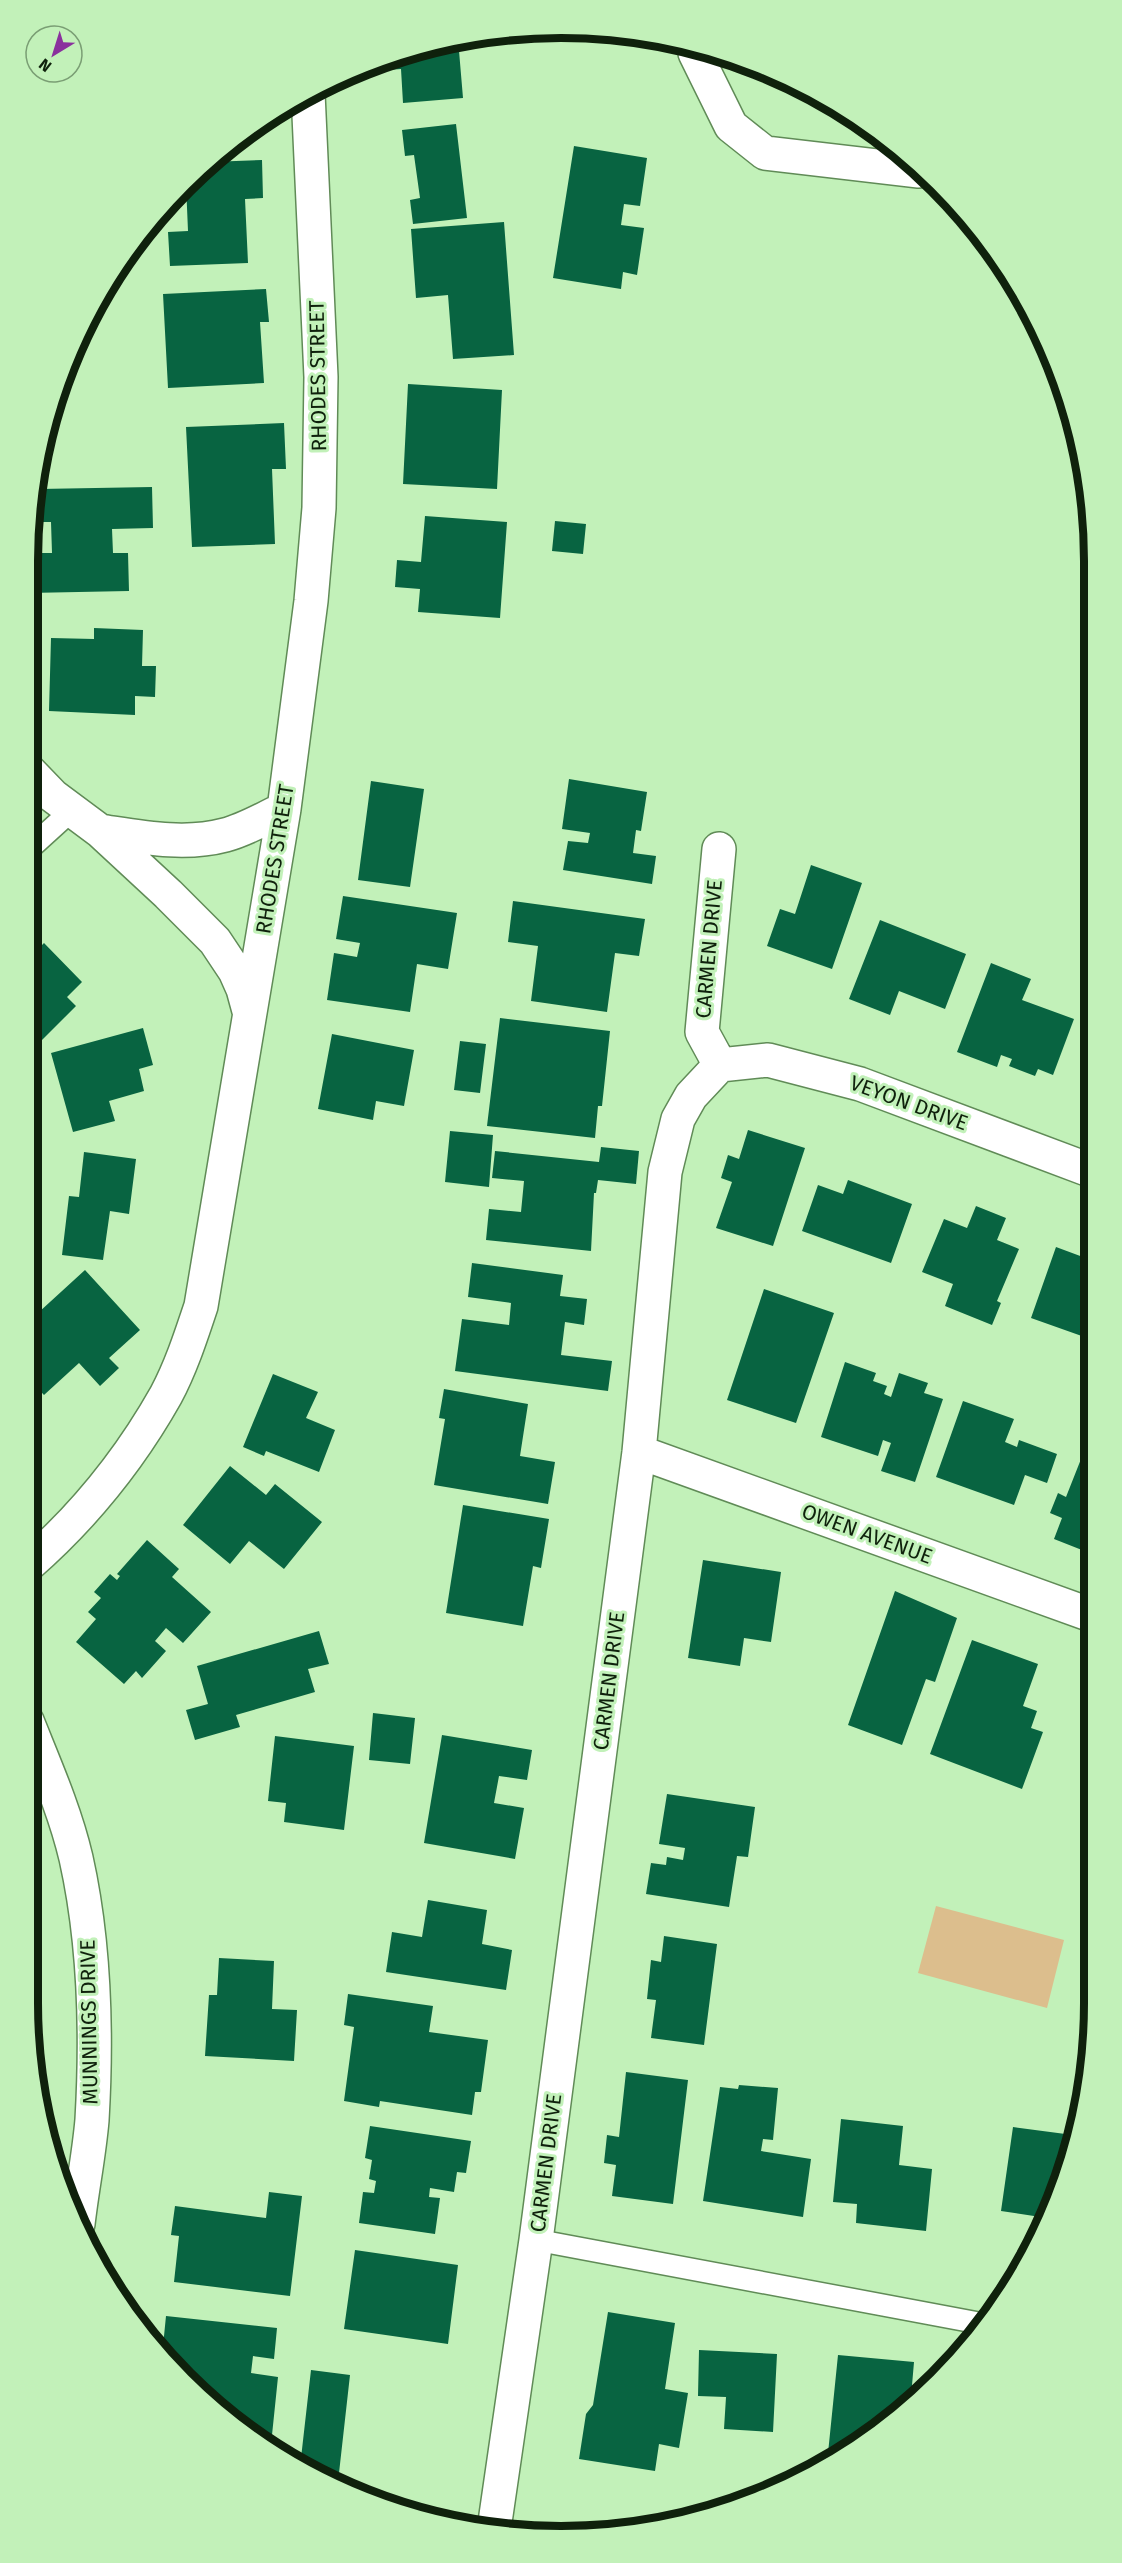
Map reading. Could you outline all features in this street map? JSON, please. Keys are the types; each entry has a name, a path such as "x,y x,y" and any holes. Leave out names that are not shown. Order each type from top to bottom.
{"street":[{"path":"696,55 731,126 765,153 909,170"},
{"name":"RHODES STREET","path":"38,1555 75,1520 111,1477 166,1395 185,1352 201,1305 284,809 311,602 319,508 321,377 308,103"},
{"path":"38,780 71,811 100,831 215,941 228,959 243,989 250,1019"},
{"path":"100,831 168,839 208,839 243,829 284,809"},
{"name":"CARMEN DRIVE","path":"495,2521 536,2240 639,1452 665,1172 678,1119 691,1096 720,1065 702,1032 719,849"},
{"name":"VEYON DRIVE","path":"720,1065 768,1060 860,1084 1084,1168"},
{"name":"OWEN AVENUE","path":"639,1452 1084,1612"},
{"name":"MUNNINGS DRIVE","path":"38,1747 53,1783 76,1858 87,1926 93,1992 92,2121 80,2209"}],"lane":[{"path":"38,841 71,811"},
{"path":"536,2240 975,2322"}],"shaded area":[{"path":"936,1906 1064,1940 1047,2008 918,1973"}],"building":[{"path":"459,48 463,98 403,103 401,69 388,70 388,67 393,65"},
{"path":"456,124 467,218 413,224 410,200 420,198 414,155 405,156 402,130"},
{"path":"574,146 647,158 640,206 624,204 621,225 644,228 637,275 623,272 621,289 553,278"},
{"path":"262,160 263,198 245,199 248,263 170,266 168,232 188,231 186,196 223,161"},
{"path":"504,222 514,355 453,359 448,295 416,298 411,229"},
{"path":"266,289 269,322 260,322 264,383 168,388 163,294"},
{"path":"408,384 502,390 497,489 403,484"},
{"path":"284,423 286,469 272,469 275,544 192,547 186,427"},
{"path":"152,487 153,528 112,529 113,553 128,553 129,591 38,593 38,553 52,553 51,522 39,522 43,489"},
{"path":"425,516 507,522 500,618 418,612 420,589 395,587 397,560 421,562"},
{"path":"555,521 586,524 583,554 552,551"},
{"path":"94,628 143,630 142,666 156,666 155,697 135,696 135,715 49,711 51,638 94,639"},
{"path":"569,779 647,792 641,831 636,830 633,853 656,856 652,884 563,870 568,841 588,843 590,833 562,829"},
{"path":"371,781 424,789 410,887 358,880"},
{"path":"811,865 862,883 832,969 767,946 780,909 795,914"},
{"path":"343,896 457,913 448,969 417,964 410,1012 327,1000 334,953 357,957 360,943 336,939"},
{"path":"513,901 645,919 639,956 615,953 607,1012 531,1001 538,946 508,942"},
{"path":"880,920 966,954 945,1009 899,991 890,1015 849,999"},
{"path":"44,943 82,982 67,997 76,1006 38,1044 38,949"},
{"path":"991,963 1031,979 1022,1000 1074,1019 1053,1075 1038,1069 1035,1076 1009,1066 1012,1059 1001,1055 997,1067 957,1052"},
{"path":"500,1018 610,1031 602,1106 598,1106 595,1138 487,1126"},
{"path":"143,1028 153,1065 139,1069 144,1091 109,1101 115,1121 73,1132 51,1053"},
{"path":"332,1034 414,1050 404,1106 376,1101 373,1120 318,1109"},
{"path":"460,1041 486,1044 480,1093 454,1090"},
{"path":"748,1130 805,1148 773,1246 716,1228 732,1182 721,1178 728,1155 739,1159"},
{"path":"450,1131 493,1135 489,1187 445,1182"},
{"path":"601,1147 639,1151 636,1184 598,1180 596,1193 594,1193 591,1251 486,1240 489,1209 521,1212 524,1181 492,1178 495,1151 599,1162"},
{"path":"84,1152 136,1159 129,1214 110,1211 103,1260 62,1255 69,1196 79,1197"},
{"path":"848,1180 912,1204 891,1263 802,1231 818,1185 843,1194"},
{"path":"976,1206 1006,1218 997,1240 1019,1249 997,1301 1001,1303 992,1325 945,1306 953,1284 922,1272 944,1219 967,1228"},
{"path":"1056,1247 1084,1257 1084,1337 1031,1318"},
{"path":"472,1263 563,1275 560,1296 587,1299 584,1325 565,1322 561,1355 612,1361 608,1391 455,1371 462,1319 509,1325 511,1303 468,1297"},
{"path":"85,1270 140,1330 109,1358 119,1368 100,1386 79,1363 44,1395 38,1389 38,1313"},
{"path":"764,1289 834,1313 796,1423 727,1400"},
{"path":"845,1362 876,1373 873,1381 887,1386 884,1394 891,1397 899,1373 928,1383 924,1393 943,1399 915,1482 881,1471 891,1443 883,1440 878,1456 821,1437"},
{"path":"273,1374 318,1392 306,1418 335,1430 319,1472 266,1451 264,1456 243,1447"},
{"path":"444,1389 528,1404 520,1456 555,1462 548,1504 434,1485 445,1419 439,1418"},
{"path":"963,1401 1014,1419 1005,1442 1017,1447 1019,1440 1057,1454 1047,1483 1025,1475 1014,1505 936,1477"},
{"path":"1084,1454 1084,1551 1054,1539 1062,1518 1050,1513 1058,1493 1066,1497"},
{"path":"230,1466 266,1495 275,1484 322,1522 284,1569 249,1541 230,1564 183,1525"},
{"path":"463,1505 549,1519 541,1568 533,1566 523,1626 446,1613"},
{"path":"147,1540 179,1569 172,1577 211,1612 183,1643 166,1628 155,1641 166,1651 142,1678 136,1671 124,1684 76,1642 96,1619 88,1612 101,1598 94,1592 110,1574 117,1580 120,1576 117,1574"},
{"path":"703,1560 781,1572 771,1642 744,1638 740,1666 688,1658"},
{"path":"895,1591 957,1618 935,1682 926,1679 902,1745 848,1725"},
{"path":"319,1631 329,1664 308,1669 315,1692 236,1715 240,1727 195,1740 186,1710 208,1704 197,1666"},
{"path":"972,1640 1038,1664 1023,1706 1037,1711 1031,1728 1043,1732 1022,1789 930,1754"},
{"path":"373,1713 415,1718 410,1764 369,1760"},
{"path":"442,1735 532,1750 527,1780 499,1776 494,1803 524,1808 515,1859 424,1843"},
{"path":"275,1736 354,1746 344,1830 284,1822 286,1803 268,1801"},
{"path":"667,1794 755,1807 748,1857 737,1856 729,1907 646,1894 651,1863 666,1865 667,1857 683,1860 685,1848 659,1844"},
{"path":"428,1900 487,1910 482,1944 512,1950 506,1990 386,1972 392,1932 422,1937"},
{"path":"664,1936 717,1944 704,2045 651,2038 656,2000 647,1999 651,1960 661,1962"},
{"path":"219,1958 274,1961 272,2009 297,2010 294,2061 205,2056 209,1995 217,1995"},
{"path":"348,1994 433,2006 429,2032 488,2040 481,2092 475,2092 472,2115 380,2101 379,2107 344,2101 354,2027 344,2025"},
{"path":"626,2072 688,2080 673,2204 612,2196 616,2165 604,2163 607,2135 619,2137"},
{"path":"739,2085 778,2088 773,2140 763,2139 761,2151 811,2159 803,2217 703,2201 720,2087 738,2089"},
{"path":"841,2119 903,2126 899,2165 932,2169 926,2231 856,2223 857,2204 833,2202"},
{"path":"370,2126 471,2141 466,2173 457,2172 454,2192 430,2188 429,2197 440,2198 435,2234 359,2223 363,2192 374,2193 376,2181 369,2179 372,2160 365,2158"},
{"path":"1013,2127 1068,2134 1057,2170 1039,2217 1001,2211"},
{"path":"269,2192 302,2196 290,2296 174,2282 179,2236 171,2235 175,2206 266,2218"},
{"path":"355,2250 458,2265 448,2344 344,2329"},
{"path":"608,2312 675,2323 665,2389 688,2393 679,2448 659,2444 655,2471 579,2459 586,2414 593,2405"},
{"path":"166,2316 277,2328 274,2359 253,2356 251,2373 278,2377 272,2435 267,2435 216,2396 163,2342"},
{"path":"699,2350 777,2354 773,2432 724,2429 726,2397 698,2396"},
{"path":"838,2355 914,2362 912,2391 880,2417 828,2452"},
{"path":"311,2370 350,2375 339,2473 328,2471 301,2456"}]}
